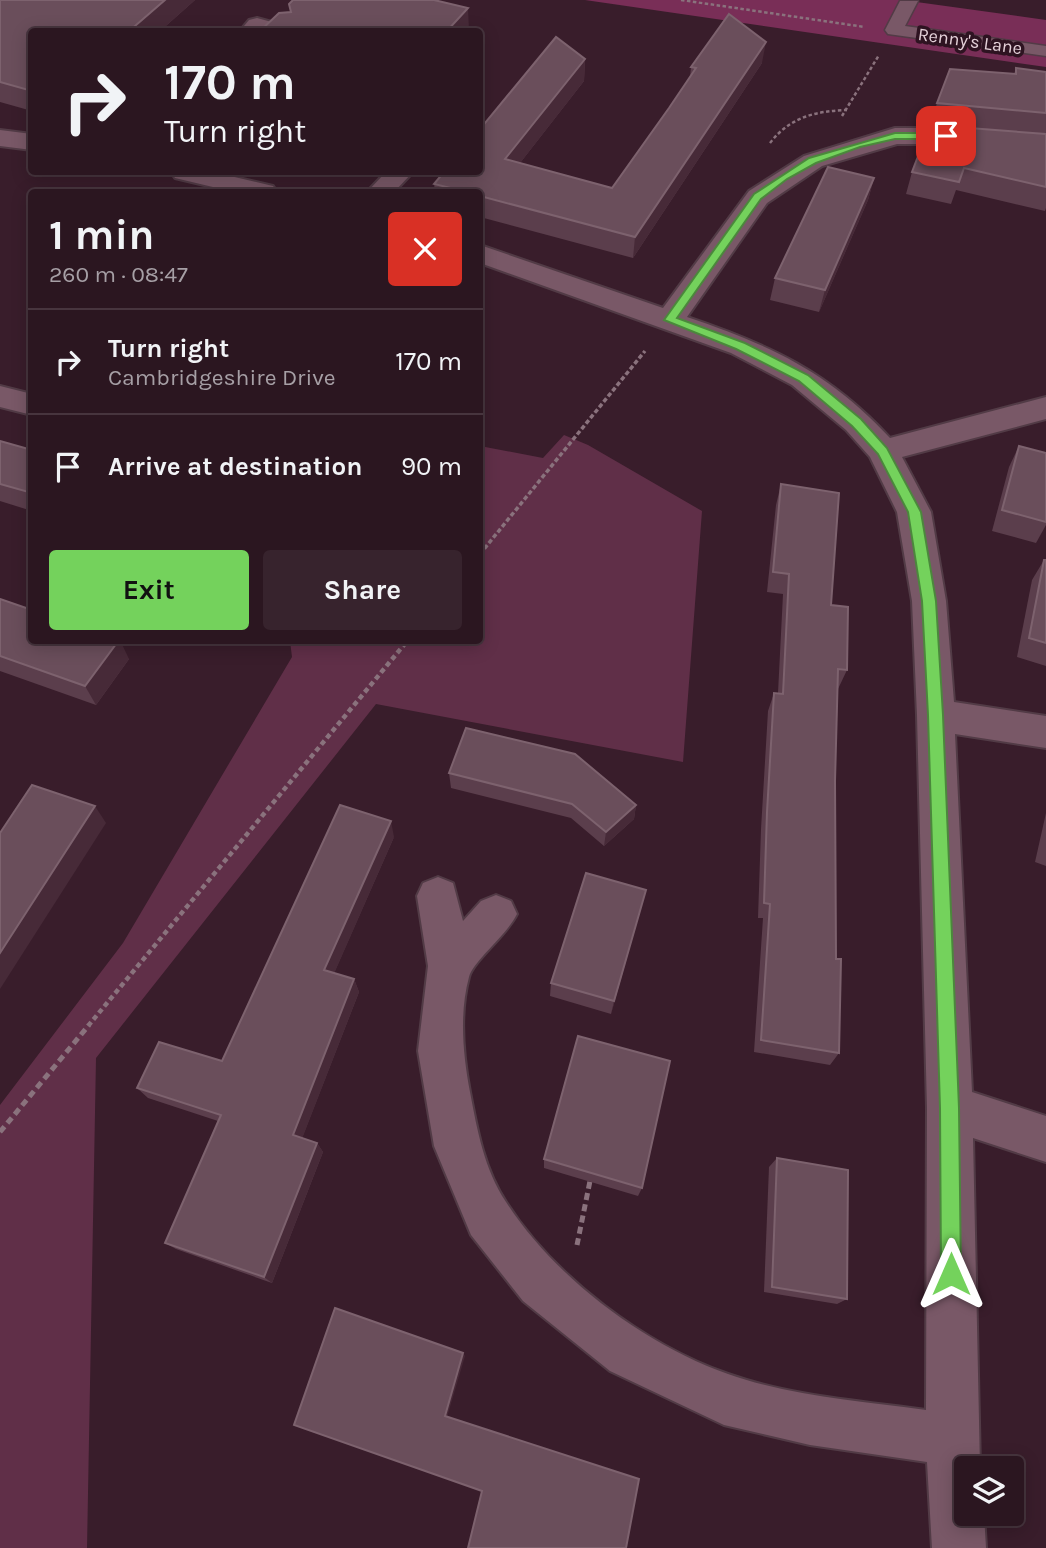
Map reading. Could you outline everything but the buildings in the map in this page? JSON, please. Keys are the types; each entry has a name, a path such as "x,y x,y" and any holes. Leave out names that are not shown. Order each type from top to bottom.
{"street":[{"path":"670,320 758,197 813,160 895,136 946,136 1046,146"},
{"path":"0,138 28,142"},
{"path":"196,175 252,189"},
{"path":"383,189 397,175"},
{"path":"483,255 741,346 803,378 857,422 883,451 914,512 929,601 936,715 950,1108 951,1440 959,1548"},
{"path":"0,396 28,404"},
{"path":"883,451 1046,408"},
{"path":"936,715 1046,732"},
{"path":"438,896 449,966 440,1051 457,1146 488,1218 540,1284 628,1353 724,1399 810,1419 951,1440"},
{"path":"449,966 496,914"},
{"path":"950,1108 1046,1139"}],"lane":[{"path":"894,30 909,1"},
{"name":"Renny's Lane","path":"894,30 1046,51"}],"path":[{"path":"681,0 894,30 813,160"},
{"path":"483,550 670,320"},
{"path":"0,1132 405,644"}],"shaded area":[{"path":"585,0 902,0 1046,20 1046,67"},
{"path":"564,435 588,445 702,511 683,762 376,704 96,1058 87,1548 0,1548 0,1105 123,943 292,657 290,644 483,644 483,447 543,458"}],"route":[{"path":"946,136 895,136 856,145 813,160 784,177 758,197 670,320 741,346 803,378 857,422 883,451 914,512 929,601 936,715 950,1108 951,1274"}]}
